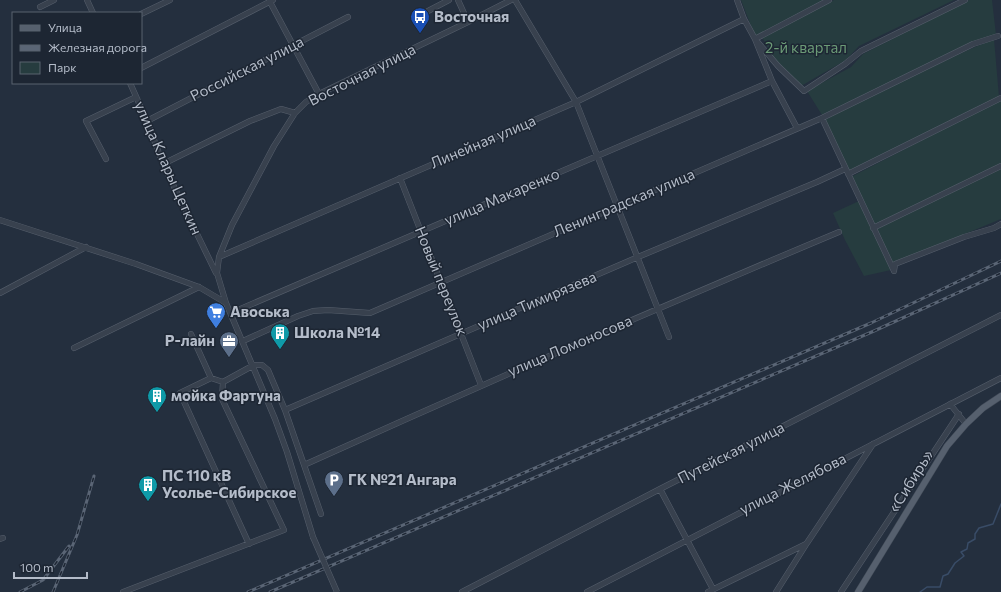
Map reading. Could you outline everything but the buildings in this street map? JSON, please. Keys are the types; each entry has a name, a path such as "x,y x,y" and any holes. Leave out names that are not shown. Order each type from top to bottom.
{"main road":[{"name":"«Сибирь»","path":"858,592 947,446 966,424 983,408 1001,396"}],"street":[{"path":"40,7 54,0"},
{"path":"87,0 93,12"},
{"path":"142,14 170,0"},
{"path":"428,11 449,0"},
{"path":"458,0 468,22"},
{"name":"Восточная улица","path":"226,303 217,273 219,257 232,225 274,146 295,113 306,102 319,94 511,0"},
{"path":"515,0 576,102 669,337"},
{"path":"737,0 772,81 797,128"},
{"path":"755,39 829,0"},
{"path":"755,39 778,66 804,91 845,64 861,51 965,0"},
{"path":"142,67 270,1 319,94"},
{"name":"Российская улица","path":"147,121 348,17"},
{"name":"Линейная улица","path":"219,257 576,102 744,19"},
{"name":"Ленинградская улица","path":"243,340 313,311 328,310 370,312 822,118 973,44 998,36"},
{"name":"улица Макаренко","path":"231,313 772,81"},
{"name":"улица Клары Цеткин","path":"130,84 147,121 163,164 217,273"},
{"path":"106,158 86,121 136,97"},
{"name":"улица Тимирязева","path":"285,410 638,257 817,182 847,172 1001,98"},
{"path":"163,164 250,121 281,109 295,113"},
{"path":"822,118 894,271 895,264 964,237 994,228 1001,224"},
{"path":"873,228 1001,166"},
{"name":"Новый переулок","path":"400,178 462,333 481,385"},
{"path":"0,220 86,247 199,287 226,303 254,365 287,452 313,537 337,592"},
{"name":"улица Ломоносова","path":"304,465 481,385 658,308 839,232"},
{"path":"0,294 86,247"},
{"path":"74,348 199,287"},
{"name":"Путейская улица","path":"462,592 1001,315"},
{"path":"191,334 211,378"},
{"path":"249,544 180,393 211,378 223,382 254,365 262,365 268,370 285,410 321,514"},
{"name":"улица Желябова","path":"587,592 1001,378"},
{"path":"123,592 284,530 222,399 223,382"},
{"path":"950,404 966,424"},
{"path":"841,592 959,414"},
{"path":"776,592 874,443"},
{"path":"660,489 711,591 807,543"}],"green space":[{"path":"741,0 827,0 755,36"},
{"name":"2-й квартал","path":"834,0 954,0 859,46 846,60 801,86 775,61 762,37"},
{"path":"969,0 992,0 996,35 971,43 822,115 807,91 851,67 863,54"},
{"path":"994,39 999,97 849,172 824,118"},
{"path":"998,101 1001,101 1001,165 875,226 851,177"},
{"path":"1001,169 1001,219 892,264 875,229"},
{"path":"859,201 891,270 864,276 845,240 833,213"}],"waterway":[{"path":"920,592 927,587 940,587 943,576 948,574 955,563 964,556 961,552 967,549 968,543 975,539 975,534 979,528 993,524 1001,504"}],"railway":[{"path":"248,592 871,323 1001,261"},
{"path":"270,592 874,331 1001,273"},
{"path":"53,592 77,535 94,476"},
{"path":"20,592 43,580 69,546"}],"place":[{"name":"Восточная","path":"420,34"},
{"name":"Авоська","path":"216,329"},
{"name":"Школа №14","path":"280,350"},
{"name":"Р-лайн","path":"229,358"},
{"name":"мойка Фартуна","path":"157,413"},
{"name":"ГК №21 Ангара","path":"334,497"},
{"name":"ПС 110 кВ Усолье-Сибирское","path":"148,502"}]}
